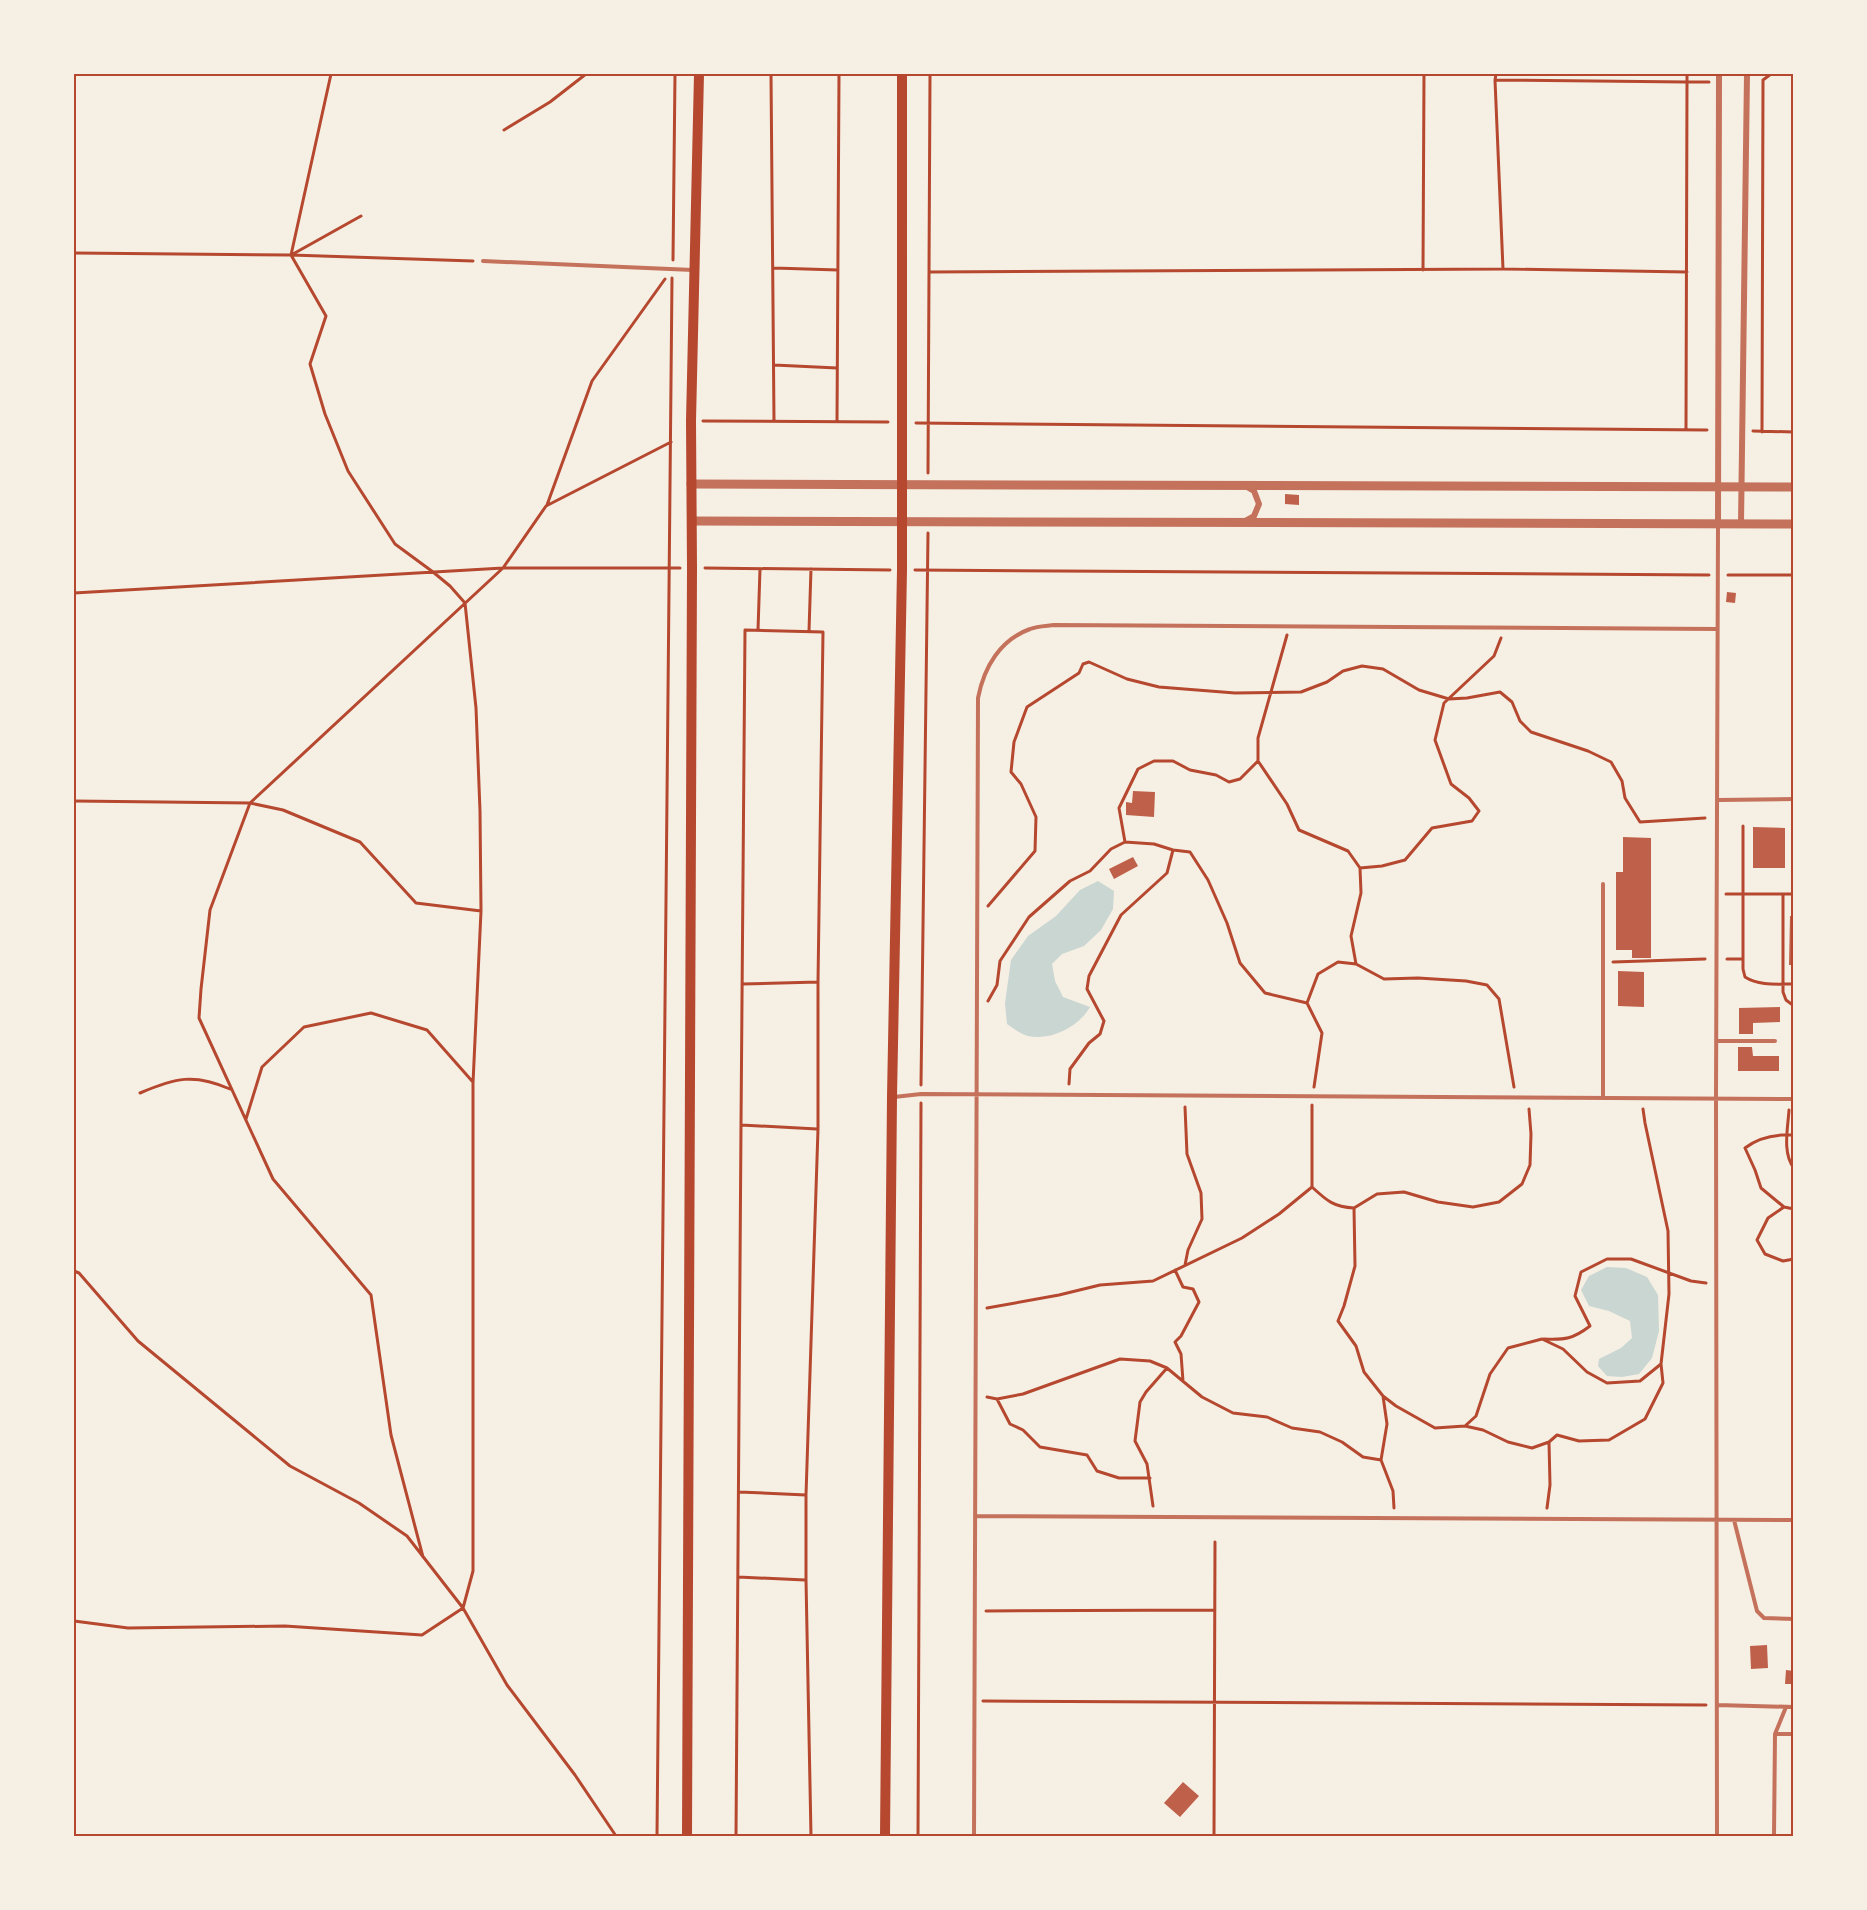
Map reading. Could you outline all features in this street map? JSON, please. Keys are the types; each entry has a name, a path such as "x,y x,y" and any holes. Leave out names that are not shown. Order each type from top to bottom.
{"main road":[{"path":"687,1836 691,421 699,74"},
{"path":"885,1836 892,1097 902,570 902,74"}],"street":[{"path":"1718,524 1719,74"},
{"path":"1742,524 1747,74"},
{"path":"692,484 1794,487"},
{"path":"1241,486 1254,491 1259,504 1254,516 1241,522"},
{"path":"692,521 1794,524"}],"lane":[{"path":"483,261 694,270"},
{"path":"1717,1836 1718,524"},
{"path":"974,1836 978,698 981,681 990,663 1006,642 1031,628 1054,625 1717,629"},
{"path":"1718,800 1794,800"},
{"path":"1603,884 1603,1098"},
{"path":"1717,1041 1775,1041"},
{"path":"892,1097 921,1094 1791,1099"},
{"path":"975,1516 1794,1520"},
{"path":"1734,1520 1757,1611 1764,1618 1794,1619"},
{"path":"1717,1706 1794,1707"},
{"path":"1774,1836 1775,1734 1786,1707"},
{"path":"1775,1734 1794,1734"}],"path":[{"path":"74,1621 128,1628 285,1626 423,1635 463,1608 473,1571 473,1083 481,911 476,708 465,603 434,572 395,544 348,471 325,414 310,364 326,316 291,255 331,74"},
{"path":"504,130 550,102 586,74"},
{"path":"657,1836 675,74"},
{"path":"771,74 774,421"},
{"path":"837,422 839,74"},
{"path":"928,485 930,74"},
{"path":"1423,270 1424,74"},
{"path":"1496,74 1503,269"},
{"path":"691,421 1686,430 1687,74"},
{"path":"1762,432 1763,80 1771,74"},
{"path":"1496,80 1687,82"},
{"path":"291,255 361,216"},
{"path":"74,253 291,255 483,261"},
{"path":"423,1557 391,1435 371,1295 273,1179 200,1018 210,910 250,803 503,568 546,506 592,381 672,268"},
{"path":"773,268 838,270"},
{"path":"929,272 1503,269 1687,272"},
{"path":"774,365 837,368"},
{"path":"546,506 671,442"},
{"path":"918,1836 921,1094 928,520"},
{"path":"74,593 503,568 1794,575"},
{"path":"759,630 760,568"},
{"path":"809,631 811,569"},
{"path":"1288,627 1258,738 1258,761 1287,804 1299,830 1348,851 1360,868 1361,892 1351,936 1356,964"},
{"path":"1360,868 1382,866 1405,860 1432,828 1472,821 1479,811 1469,798 1451,784 1435,740 1444,704 1494,656 1504,628"},
{"path":"736,1836 745,630 823,632 818,1129 806,1495 811,1836"},
{"path":"978,920 1035,851 1036,817 1021,784 1011,772 1014,742 1027,707 1079,673 1083,664 1089,662 1127,679 1159,687 1235,693 1302,692 1327,682 1344,671 1362,666 1383,669 1419,690 1449,699 1500,692 1512,702 1520,721 1531,732 1588,751 1611,762 1622,781 1625,798 1640,822 1718,818"},
{"path":"1125,842 1119,808 1138,769 1154,761 1173,761 1190,770 1216,775 1229,783 1240,779 1258,761"},
{"path":"74,801 250,803 283,810 360,842 416,903 481,911"},
{"path":"1743,826 1745,977 1753,982 1794,984"},
{"path":"977,1010 989,1000 997,985 1000,961 1029,916 1070,881 1090,871 1112,849 1125,842 1155,844 1173,850 1190,852 1209,880 1240,963 1265,993 1307,1003"},
{"path":"1068,1095 1070,1069 1089,1043 1101,1034 1104,1021 1087,989 1089,976 1121,915 1167,873 1173,850"},
{"path":"1717,894 1794,894"},
{"path":"1783,894 1783,992 1786,1000 1794,1006"},
{"path":"1603,962 1743,959"},
{"path":"1515,1098 1500,999 1487,985 1466,981 1418,978 1384,979 1356,964 1338,963 1318,974 1307,1003 1322,1033 1312,1097 1312,1187 1339,1208 1354,1208 1377,1194 1404,1192 1438,1202 1473,1207 1499,1202 1522,1184 1530,1166 1531,1134 1528,1098"},
{"path":"742,984 818,982"},
{"path":"246,1121 262,1067 304,1027 371,1013 427,1030 473,1083"},
{"path":"140,1093 172,1081 196,1078 211,1081 232,1090"},
{"path":"1184,1096 1187,1154 1201,1193 1202,1219 1188,1250 1185,1265"},
{"path":"1354,1208 1355,1266 1338,1321 1356,1346 1364,1372 1383,1396 1435,1428 1465,1426 1483,1430 1508,1442 1532,1448 1549,1442 1557,1435 1579,1441 1610,1440 1645,1419 1663,1383 1661,1364 1670,1274 1668,1231 1645,1123 1643,1098"},
{"path":"1791,1099 1787,1150 1790,1164 1794,1168"},
{"path":"741,1125 818,1129"},
{"path":"1794,1135 1772,1136 1755,1140 1744,1148 1761,1188 1784,1207 1794,1209"},
{"path":"976,1309 1059,1295 1100,1285 1153,1281 1242,1238 1279,1214 1312,1187"},
{"path":"1784,1207 1768,1218 1757,1240 1765,1254 1783,1261 1794,1259"},
{"path":"1465,1426 1476,1416 1490,1374 1508,1348 1542,1339 1561,1340 1577,1336 1590,1326 1575,1296 1581,1272 1607,1259 1631,1259 1691,1281 1716,1284"},
{"path":"1175,1270 1183,1287 1192,1289 1199,1302 1181,1336 1175,1342 1181,1354 1183,1381"},
{"path":"74,1271 79,1273 138,1341 290,1466 359,1503 407,1536 463,1608 507,1685 575,1775 616,1836"},
{"path":"1542,1339 1563,1349 1587,1372 1607,1383 1640,1381 1661,1364"},
{"path":"976,1394 997,1399 1023,1394 1120,1359 1150,1361 1167,1368 1202,1397 1233,1413 1267,1417 1292,1428 1320,1432 1342,1442 1363,1457 1381,1460"},
{"path":"1153,1517 1147,1464 1135,1441 1140,1402 1167,1368"},
{"path":"1383,1396 1387,1424 1381,1460 1393,1491 1395,1518"},
{"path":"997,1399 1010,1424 1023,1430 1040,1447 1088,1455 1097,1471 1119,1478 1150,1478"},
{"path":"1545,1519 1550,1485 1549,1442"},
{"path":"739,1492 806,1495"},
{"path":"1214,1836 1215,1542"},
{"path":"738,1577 806,1580"},
{"path":"976,1611 1215,1610"},
{"path":"975,1701 1717,1706"}],"shaded area":[{"path":"1098,881 1114,891 1113,909 1101,930 1084,946 1062,954 1052,964 1055,981 1063,997 1090,1007 1079,1020 1064,1031 1037,1037 1023,1034 1007,1024 1005,1003 1011,960 1028,936 1056,916 1080,890"},
{"path":"1607,1267 1626,1268 1647,1277 1658,1295 1659,1331 1652,1358 1639,1374 1622,1377 1607,1376 1598,1366 1599,1359 1621,1348 1632,1338 1630,1321 1609,1311 1589,1306 1581,1290 1589,1276"}],"building":[{"path":"1285,494 1299,495 1299,505 1285,504"},
{"path":"1727,592 1736,593 1735,603 1726,602"},
{"path":"1133,791 1155,792 1154,817 1126,815 1126,802 1132,803"},
{"path":"1753,827 1785,828 1785,868 1753,868"},
{"path":"1623,837 1651,838 1651,958 1632,958 1632,950 1616,950 1616,872 1623,872"},
{"path":"1133,857 1138,866 1114,879 1109,869"},
{"path":"1790,916 1794,916 1794,965 1789,965"},
{"path":"1618,971 1644,972 1644,1007 1618,1006"},
{"path":"1780,1007 1780,1022 1753,1023 1753,1034 1739,1034 1739,1008"},
{"path":"1738,1047 1752,1047 1753,1056 1779,1056 1779,1071 1738,1071"},
{"path":"1767,1645 1768,1668 1751,1669 1750,1646"},
{"path":"1786,1670 1794,1671 1794,1684 1785,1684"},
{"path":"1183,1782 1199,1796 1180,1817 1164,1803"}]}
